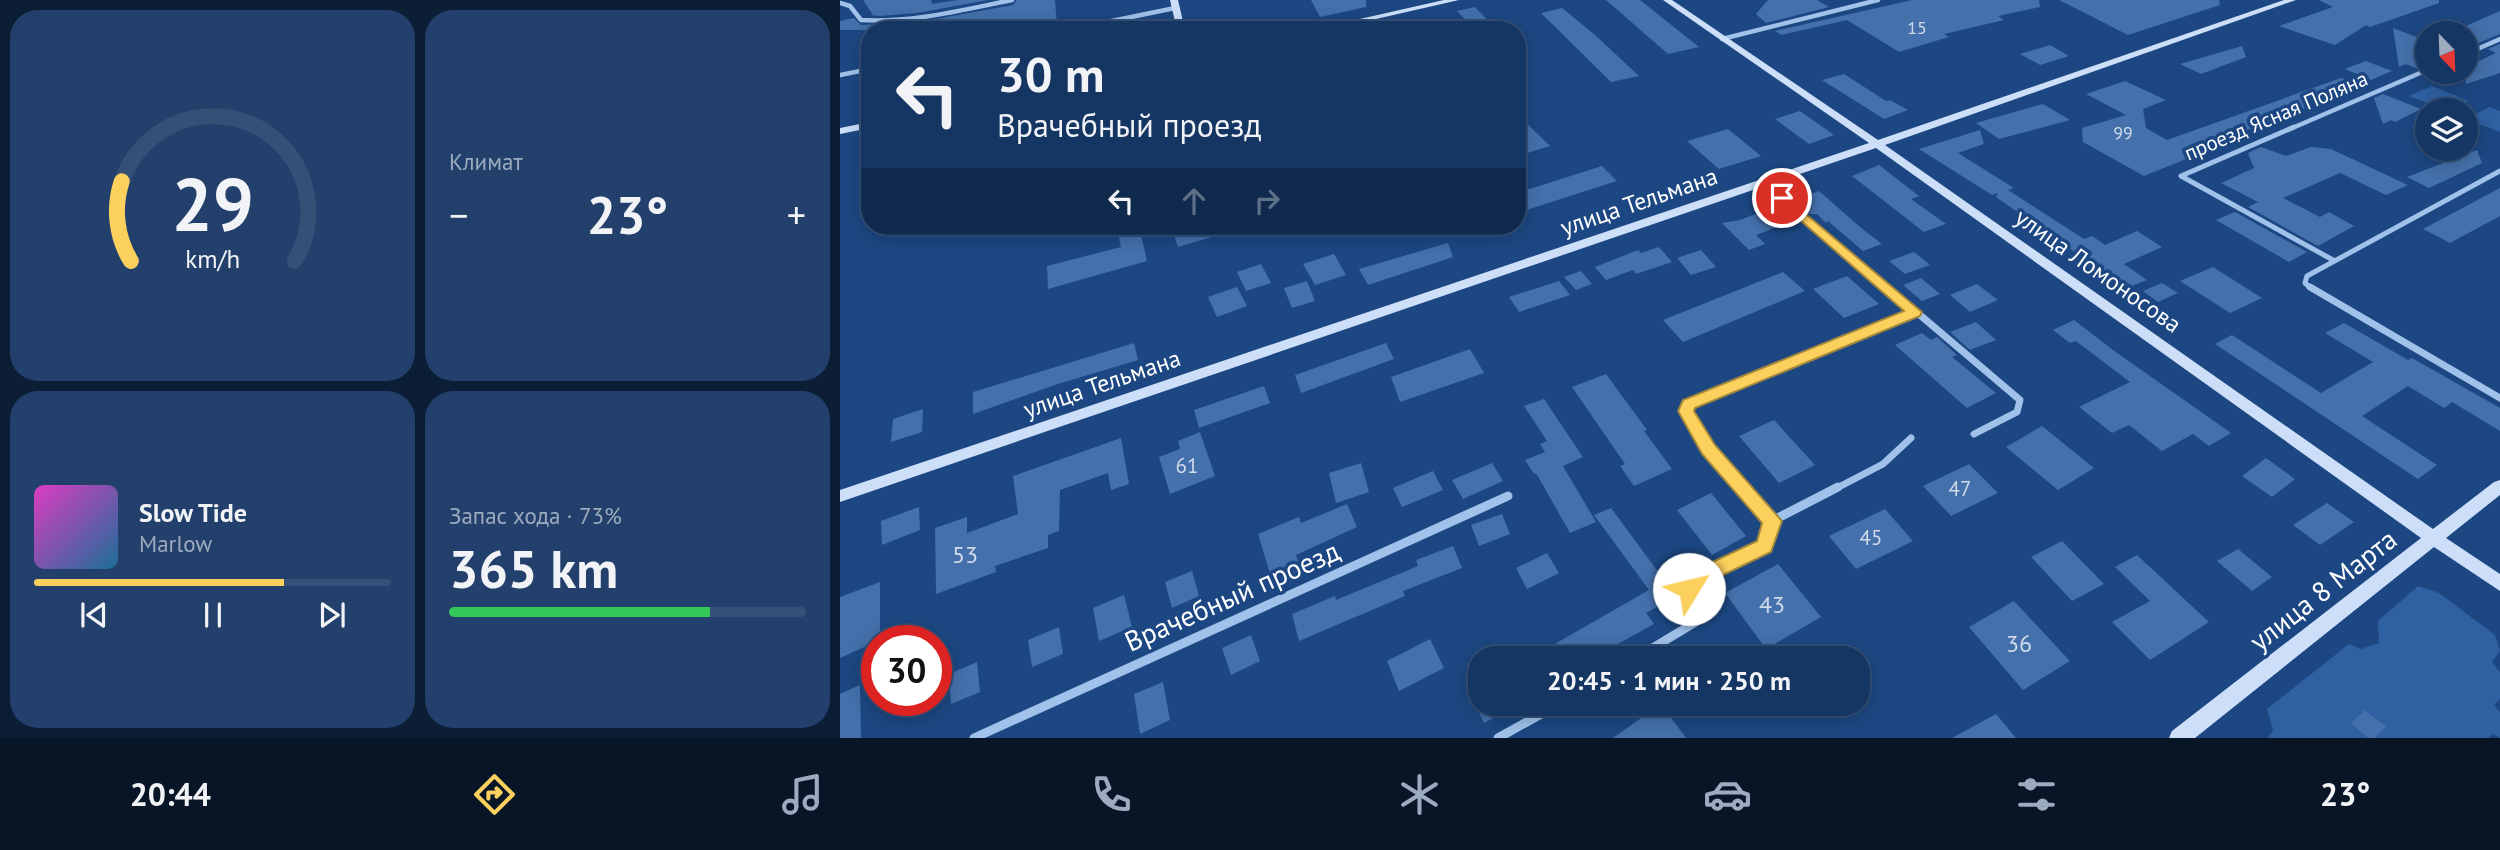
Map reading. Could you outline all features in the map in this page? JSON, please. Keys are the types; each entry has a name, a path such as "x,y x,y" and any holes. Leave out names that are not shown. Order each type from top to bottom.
{"street":[{"path":"840,3 850,5 860,20 872,21 912,18 1012,0"},
{"path":"1357,21 1455,0"},
{"name":"улица Ломоносова","path":"1667,0 1877,144 2500,583"},
{"path":"1721,39 1878,0"},
{"name":"улица Тельмана","path":"840,496 1877,144 2292,0"},
{"path":"1102,21 1175,2 1179,21"},
{"path":"2478,49 2500,39"},
{"path":"840,75 861,71"},
{"name":"проезд Ясная Поляна","path":"2333,260 2182,176 2415,76"},
{"path":"840,131 861,127"},
{"path":"2500,171 2333,260 2307,276 2305,283 2315,292 2500,398"},
{"path":"1763,182 2020,400 2017,412 1974,434"},
{"path":"1772,521 1709,449 1686,411 1689,404 1914,312"},
{"path":"1656,646 1699,620 1701,610 1689,589 1692,581 1765,547 1772,521 1883,464 1911,438"},
{"name":"улица 8 Марта","path":"2179,738 2500,486"},
{"name":"Врачебный проезд","path":"974,738 1508,496"},
{"path":"1498,738 1537,716"}],"shaded area":[{"path":"2432,86 2462,98 2415,98 2409,96"},
{"path":"2489,107 2500,111 2500,132 2478,124 2478,113"},
{"path":"2418,586 2439,593 2495,635 2500,651 2492,662 2500,672 2500,699 2494,705 2500,712 2500,738 2493,734 2488,738 2268,738 2273,730 2267,709 2349,644 2361,649 2379,643 2378,621"}],"building":[{"path":"863,0 931,0 932,4 958,0 988,0 917,13 880,16 870,15 873,15"},
{"path":"1017,0 1055,0 1057,21 925,21 1013,5"},
{"path":"1311,0 1366,0 1366,7 1320,17"},
{"path":"1606,0 1640,0 1699,47 1668,54"},
{"path":"1768,0 1817,0 1829,7 1766,23 1756,14"},
{"path":"1912,0 2039,0 2040,7 1998,16 2004,20 1944,34 1949,37 1899,52 1847,20 1781,35 1775,31"},
{"path":"2059,0 2219,0 2220,5 2128,35"},
{"path":"2319,0 2439,0 2439,3 2370,27 2366,25 2335,45 2279,26 2333,7"},
{"path":"1475,7 1488,21 1466,21 1457,11"},
{"path":"1562,8 1639,76 1611,82 1541,13"},
{"path":"2500,11 2500,34 2478,43 2477,21"},
{"path":"854,18 861,25 861,30 840,30 840,21"},
{"path":"2393,28 2415,36 2415,68 2406,64 2399,67"},
{"path":"2500,44 2500,73 2478,80 2478,61 2496,53 2488,49"},
{"path":"2050,45 2069,56 2040,65 2020,54"},
{"path":"2242,46 2246,57 2201,74 2180,64"},
{"path":"2366,61 2392,71 2371,80 2345,69"},
{"path":"1844,74 1886,101 1890,100 1908,110 1884,119 1822,80"},
{"path":"2341,78 2364,86 2236,134 2241,137 2144,176 2083,142 2082,128 2126,115 2086,94 2125,81 2166,100 2143,109 2146,128 2167,140"},
{"path":"2383,94 2415,107 2415,112 2395,122 2391,120 2383,124 2374,98"},
{"path":"2043,104 2070,120 1999,139 1976,123"},
{"path":"1800,111 1834,135 1809,144 1775,119"},
{"path":"1526,123 1550,146 1526,153"},
{"path":"1728,129 1761,156 1719,169 1687,141"},
{"path":"1980,130 1984,144 1958,153 2014,188 2008,190 2084,239 2092,236 2105,245 2137,231 2162,247 2124,264 2147,280 2127,288 1996,197 1998,193 1992,195 1919,149"},
{"path":"2261,147 2286,156 2311,147 2331,149 2408,185 2386,195 2340,173 2283,198 2320,217 2329,212 2354,226 2318,246 2248,207 2258,202 2221,183 2254,168 2248,153"},
{"path":"2478,153 2482,163 2429,188 2407,177 2448,161 2478,161"},
{"path":"1879,165 1919,196 1911,199 1946,224 1924,232 1852,176"},
{"path":"1602,166 1617,181 1526,210 1526,190"},
{"path":"2500,188 2500,216 2450,243 2423,229"},
{"path":"1819,191 1882,244 1863,251 1828,221 1826,223 1817,214 1809,214 1793,200"},
{"path":"1781,204 1798,219 1756,235 1765,244 1749,250 1722,223 1740,220"},
{"path":"2235,212 2307,252 2289,262 2216,220"},
{"path":"1119,235 1141,235 1147,261 1048,289 1047,266 1121,247"},
{"path":"1174,235 1218,235 1178,247"},
{"path":"1448,243 1453,257 1368,285 1359,269"},
{"path":"1659,247 1672,262 1636,274 1633,270 1606,280 1595,267 1638,250 1641,253"},
{"path":"1701,250 1716,267 1691,275 1677,258"},
{"path":"1914,252 1930,265 1905,274 1889,261"},
{"path":"1334,254 1346,275 1315,285 1303,264"},
{"path":"1261,264 1271,283 1246,291 1237,272"},
{"path":"2213,267 2262,298 2230,313 2180,281"},
{"path":"1581,271 1592,284 1576,290 1564,277"},
{"path":"1783,272 1805,291 1683,342 1663,320"},
{"path":"1847,276 1879,304 1844,318 1813,289"},
{"path":"1921,278 1940,294 1922,301 1903,285"},
{"path":"1307,281 1315,301 1292,308 1284,288"},
{"path":"1559,281 1570,295 1519,312 1509,297"},
{"path":"2162,283 2178,293 2158,302 2143,291"},
{"path":"1977,284 1998,300 1970,312 1950,295"},
{"path":"1237,287 1247,306 1217,317 1208,297"},
{"path":"2074,320 2231,433 2209,446 2193,434 2162,451 2129,425 2112,433 2079,407 2130,382 2076,341 2070,343 2053,330"},
{"path":"1976,322 1996,340 1970,350 1950,332"},
{"path":"2344,323 2500,408 2500,431 2452,402 2444,408 2408,386 2362,416 2437,465 2418,479 2215,344 2232,335 2321,393 2373,362 2325,333"},
{"path":"1922,333 1931,340 1937,337 1957,355 1952,357 1996,393 1967,408 1895,345"},
{"path":"1134,343 1138,360 973,414 973,392"},
{"path":"1386,343 1394,359 1301,393 1295,375"},
{"path":"1470,349 1484,373 1400,402 1391,377"},
{"path":"1606,374 1672,469 1634,486 1620,466 1625,464 1572,387"},
{"path":"1264,386 1270,403 1199,428 1194,410"},
{"path":"1544,399 1583,457 1563,466 1596,522 1570,533 1536,473 1534,474 1525,460 1545,452 1540,444 1547,441 1524,406"},
{"path":"923,409 922,432 891,442 893,419"},
{"path":"1774,420 1815,465 1779,483 1739,436"},
{"path":"2042,426 2094,468 2058,490 2006,447"},
{"path":"1200,432 1215,476 1170,494 1159,457 1180,449 1178,441"},
{"path":"1121,438 1129,484 1111,490 1108,473 1060,490 1059,531 1048,535 1048,548 995,566 996,572 936,594 935,528 967,517 967,533 1018,514 1013,476"},
{"path":"2266,458 2295,479 2272,497 2242,476"},
{"path":"1361,463 1369,492 1336,503 1329,473"},
{"path":"1492,463 1503,481 1463,499 1452,480"},
{"path":"1969,464 1998,493 1951,516 1923,486"},
{"path":"1433,471 1443,490 1402,507 1393,488"},
{"path":"1711,493 1746,536 1712,555 1677,510"},
{"path":"2327,503 2354,522 2320,545 2293,525"},
{"path":"1347,504 1357,527 1296,555 1301,571 1273,583 1258,534 1299,517 1301,523"},
{"path":"919,507 920,530 882,545 881,521"},
{"path":"1611,508 1676,596 1646,613 1654,624 1614,646 1554,646 1649,590 1594,515"},
{"path":"1885,509 1913,541 1856,569 1829,536"},
{"path":"1502,514 1510,534 1479,546 1471,525"},
{"path":"2062,541 2104,584 2072,601 2031,557"},
{"path":"1453,546 1462,568 1403,591 1405,596 1299,641 1292,614 1335,596 1336,600 1418,566 1416,560"},
{"path":"2238,549 2272,577 2252,591 2217,561"},
{"path":"1547,553 1559,573 1527,589 1516,568"},
{"path":"2137,555 2209,622 2150,660 2112,622 2150,601 2115,567"},
{"path":"1778,564 1821,617 1771,646 1764,646 1725,593"},
{"path":"1192,571 1199,596 1172,608 1165,582"},
{"path":"880,582 880,625 861,625 861,649 840,658 840,597"},
{"path":"1124,595 1132,627 1099,641 1093,608"},
{"path":"2014,601 2070,661 2023,690 1969,627"},
{"path":"1059,627 1063,654 1032,667 1028,640"},
{"path":"1251,635 1260,661 1231,675 1222,648"},
{"path":"1430,639 1444,668 1399,691 1387,661"},
{"path":"977,662 980,692 952,704 952,673"},
{"path":"1163,682 1170,720 1140,734 1134,694"},
{"path":"860,685 861,738 840,738 840,694"},
{"path":"2365,710 2386,727 2374,738 2368,738 2351,723"},
{"path":"1996,714 2016,738 1952,738"},
{"path":"1481,716 1497,716 1484,723"},
{"path":"1644,716 1670,716 1686,738 1613,738"}],"route":[{"path":"1689,589 1692,581 1765,547 1772,521 1709,449 1686,411 1689,404 1914,312 1782,198"}]}
